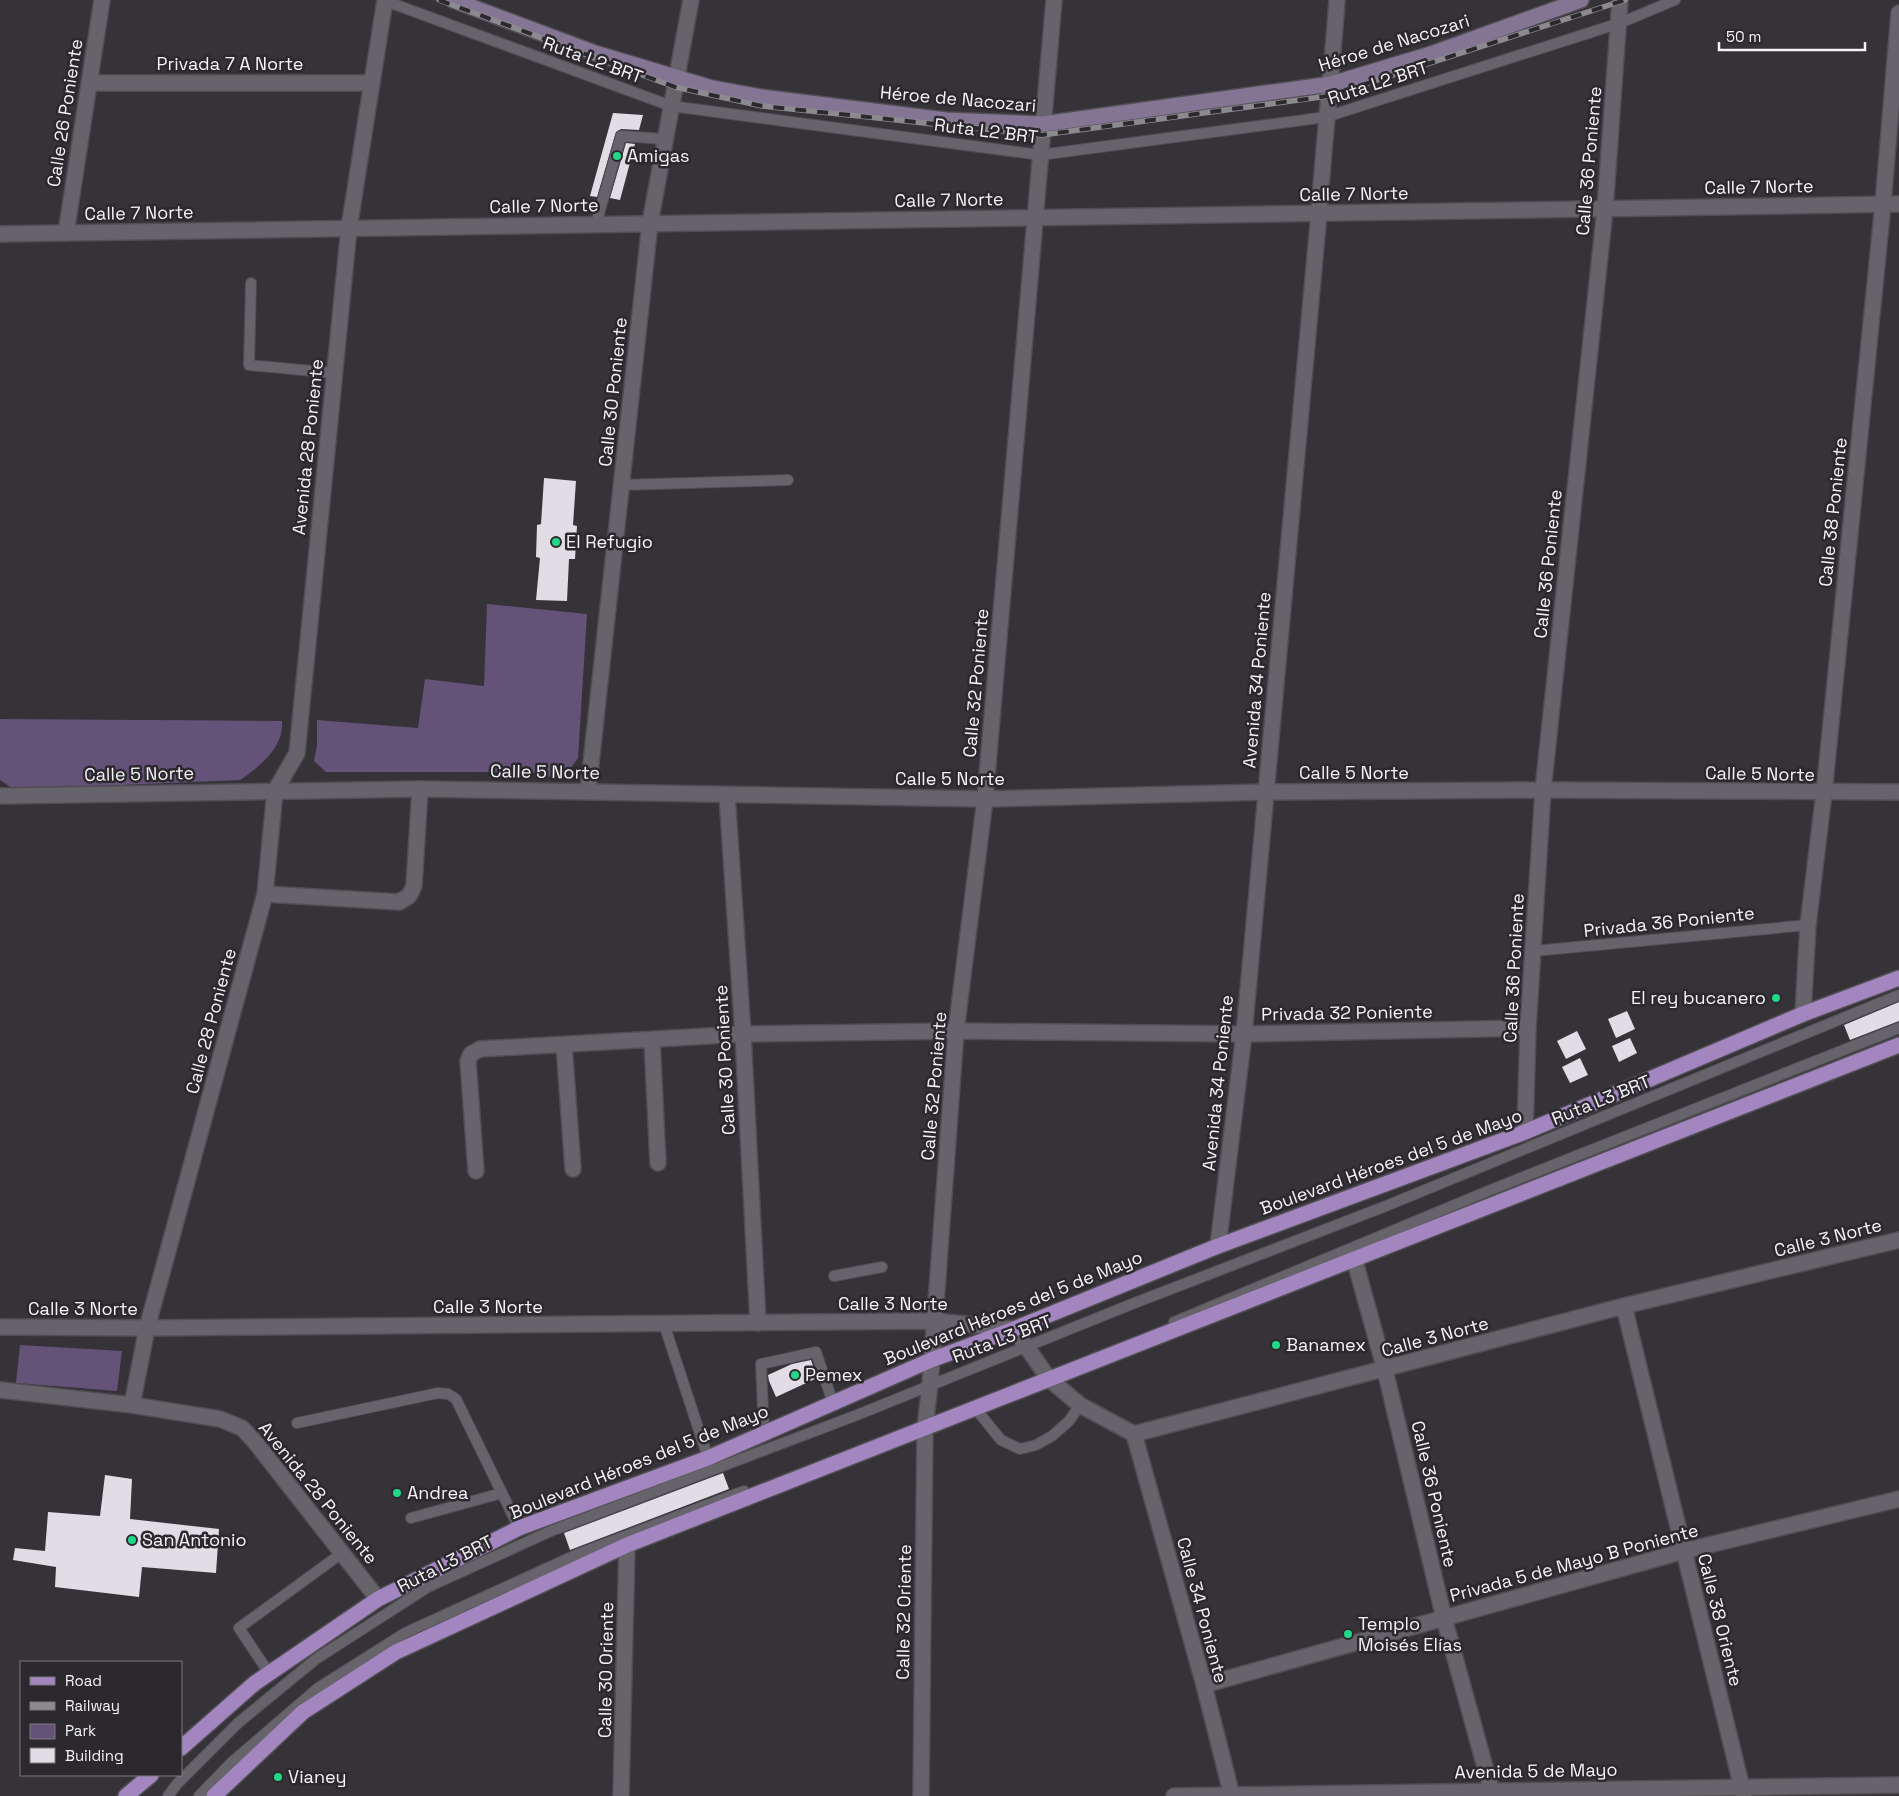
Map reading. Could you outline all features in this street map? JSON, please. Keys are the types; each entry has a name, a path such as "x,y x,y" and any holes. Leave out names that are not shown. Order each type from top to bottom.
{"main road":[{"name":"Boulevard Héroes del 5 de Mayo","path":"182,1747 255,1683 378,1599 519,1528 708,1458 931,1360 1014,1329 1218,1246 1525,1132 1803,1014 1899,978"},
{"path":"214,1796 303,1712 396,1652 628,1546 925,1424 975,1408 1047,1377 1899,1045"},
{"path":"126,1796 150,1776"}],"street":[{"name":"Calle 26 Poniente","path":"66,233 102,0"},
{"name":"Avenida 28 Poniente","path":"265,894 275,790 297,753 349,228 384,0"},
{"name":"Héroe de Nacozari","path":"453,0 595,53 712,88 780,99 946,120 1043,124 1331,84 1431,54 1581,0"},
{"name":"Calle 30 Poniente","path":"588,791 650,224 691,0"},
{"name":"Calle 32 Poniente","path":"925,1424 935,1322 956,1031 985,799 1054,0"},
{"path":"1326,117 1331,84 1337,0"},
{"name":"Calle 36 Poniente","path":"1525,1132 1528,1028 1543,790 1605,209 1620,23 1620,0"},
{"name":"Calle 38 Poniente","path":"1803,1014 1808,924 1824,793 1883,204 1899,13"},
{"name":"Privada 7 A Norte","path":"89,83 372,83"},
{"name":"Avenida 34 Poniente","path":"1218,1246 1244,1034 1319,213 1326,117"},
{"name":"Calle 7 Norte","path":"0,234 1899,204"},
{"path":"265,894 399,902 409,896 414,886 420,789"},
{"name":"Calle 5 Norte","path":"0,796 420,789 985,799 1265,792 1543,790 1899,792"},
{"name":"Calle 30 Poniente","path":"727,795 743,1034 758,1323"},
{"name":"Calle 28 Poniente","path":"132,1405 147,1328 265,894"},
{"name":"Privada 32 Poniente","path":"476,1171 468,1062 471,1054 480,1049 743,1034 956,1031 1244,1034 1528,1028"},
{"path":"652,1040 658,1163"},
{"path":"564,1045 572,1169"},
{"name":"Calle 3 Norte","path":"1134,1434 1385,1370 1624,1306 1899,1240"},
{"name":"Calle 36 Poniente","path":"1354,1258 1385,1370 1444,1618 1492,1793"},
{"name":"Calle 38 Oriente","path":"1624,1306 1743,1792"},
{"name":"Calle 3 Norte","path":"0,1327 147,1328 935,1322 1014,1329"},
{"path":"1014,1329 1047,1377 1080,1405 1134,1434"},
{"path":"0,1390 132,1405"},
{"name":"Avenida 28 Poniente","path":"132,1405 220,1419 242,1428 378,1599"},
{"name":"Calle 32 Oriente","path":"921,1796 925,1424"},
{"name":"Calle 34 Poniente","path":"1134,1434 1204,1685 1232,1796"},
{"name":"Privada 5 de Mayo B Poniente","path":"1204,1685 1684,1551 1899,1499"},
{"name":"Calle 30 Oriente","path":"622,1796 628,1546"},
{"name":"Avenida 5 de Mayo","path":"1174,1796 1743,1792 1899,1785"}],"lane":[{"name":"Ruta L2 BRT","path":"384,0 672,106 1040,155 1326,117 1620,23 1674,0"},
{"path":"596,224 621,136 665,139"},
{"path":"251,284 249,365 334,373"},
{"path":"622,484 788,480"},
{"name":"Privada 36 Poniente","path":"1534,951 1808,924"},
{"name":"Ruta L3 BRT","path":"168,1796 177,1784 238,1723 316,1659 428,1588 551,1531 857,1415 1132,1304 1386,1206 1899,994"},
{"path":"199,1796 232,1762 318,1688 405,1633 578,1554 1047,1377 1488,1191 1899,1028"},
{"path":"834,1276 882,1267"},
{"path":"664,1324 708,1458"},
{"path":"764,1433 761,1364 816,1352 834,1403"},
{"path":"297,1423 438,1393 448,1394 456,1398 519,1528"},
{"path":"975,1408 1001,1440 1020,1449 1036,1445 1052,1436 1069,1421 1080,1405"},
{"path":"411,1518 502,1493"},
{"path":"269,1673 239,1628 342,1553"}],"green space":[{"path":"487,604 587,614 578,758 562,780 531,772 326,772 314,761 317,746 317,720 418,728 425,679 484,686"},
{"path":"0,719 282,721 282,731 277,744 269,756 240,780 13,789 0,780"},
{"path":"20,1345 122,1351 117,1391 16,1383"}],"building":[{"path":"613,113 643,115 639,130 621,129 616,132 597,197 590,196"},
{"path":"626,143 635,144 620,200 610,198"},
{"name":"El Refugio","path":"544,478 576,481 573,525 577,526 575,559 569,559 567,601 536,600 540,558 536,557 537,525 541,524"},
{"path":"1899,1002 1899,1021 1850,1040 1844,1025"},
{"path":"1627,1011 1635,1029 1616,1038 1608,1019"},
{"path":"1577,1031 1586,1049 1566,1059 1557,1041"},
{"path":"1630,1038 1637,1053 1619,1062 1612,1046"},
{"path":"1580,1058 1588,1075 1570,1083 1562,1067"},
{"name":"Pemex","path":"811,1360 817,1378 776,1397 768,1375 792,1364"},
{"path":"723,1473 729,1489 570,1550 564,1533"},
{"name":"San Antonio","path":"105,1475 132,1479 130,1519 219,1529 216,1573 142,1567 139,1597 55,1587 56,1567 13,1560 15,1548 45,1551 48,1512 100,1516"}],"railway":[{"path":"439,0 675,87 762,106 1042,135 1328,96 1625,0"}],"place":[{"name":"Amigas","path":"617,156"},
{"name":"El Refugio","path":"556,542"},
{"name":"El rey bucanero","path":"1776,998"},
{"name":"Banamex","path":"1276,1345"},
{"name":"Pemex","path":"795,1375"},
{"name":"Andrea","path":"397,1493"},
{"name":"San Antonio","path":"132,1540"},
{"name":"Templo Moisés Elías","path":"1348,1634"},
{"name":"Vianey","path":"278,1777"}]}
